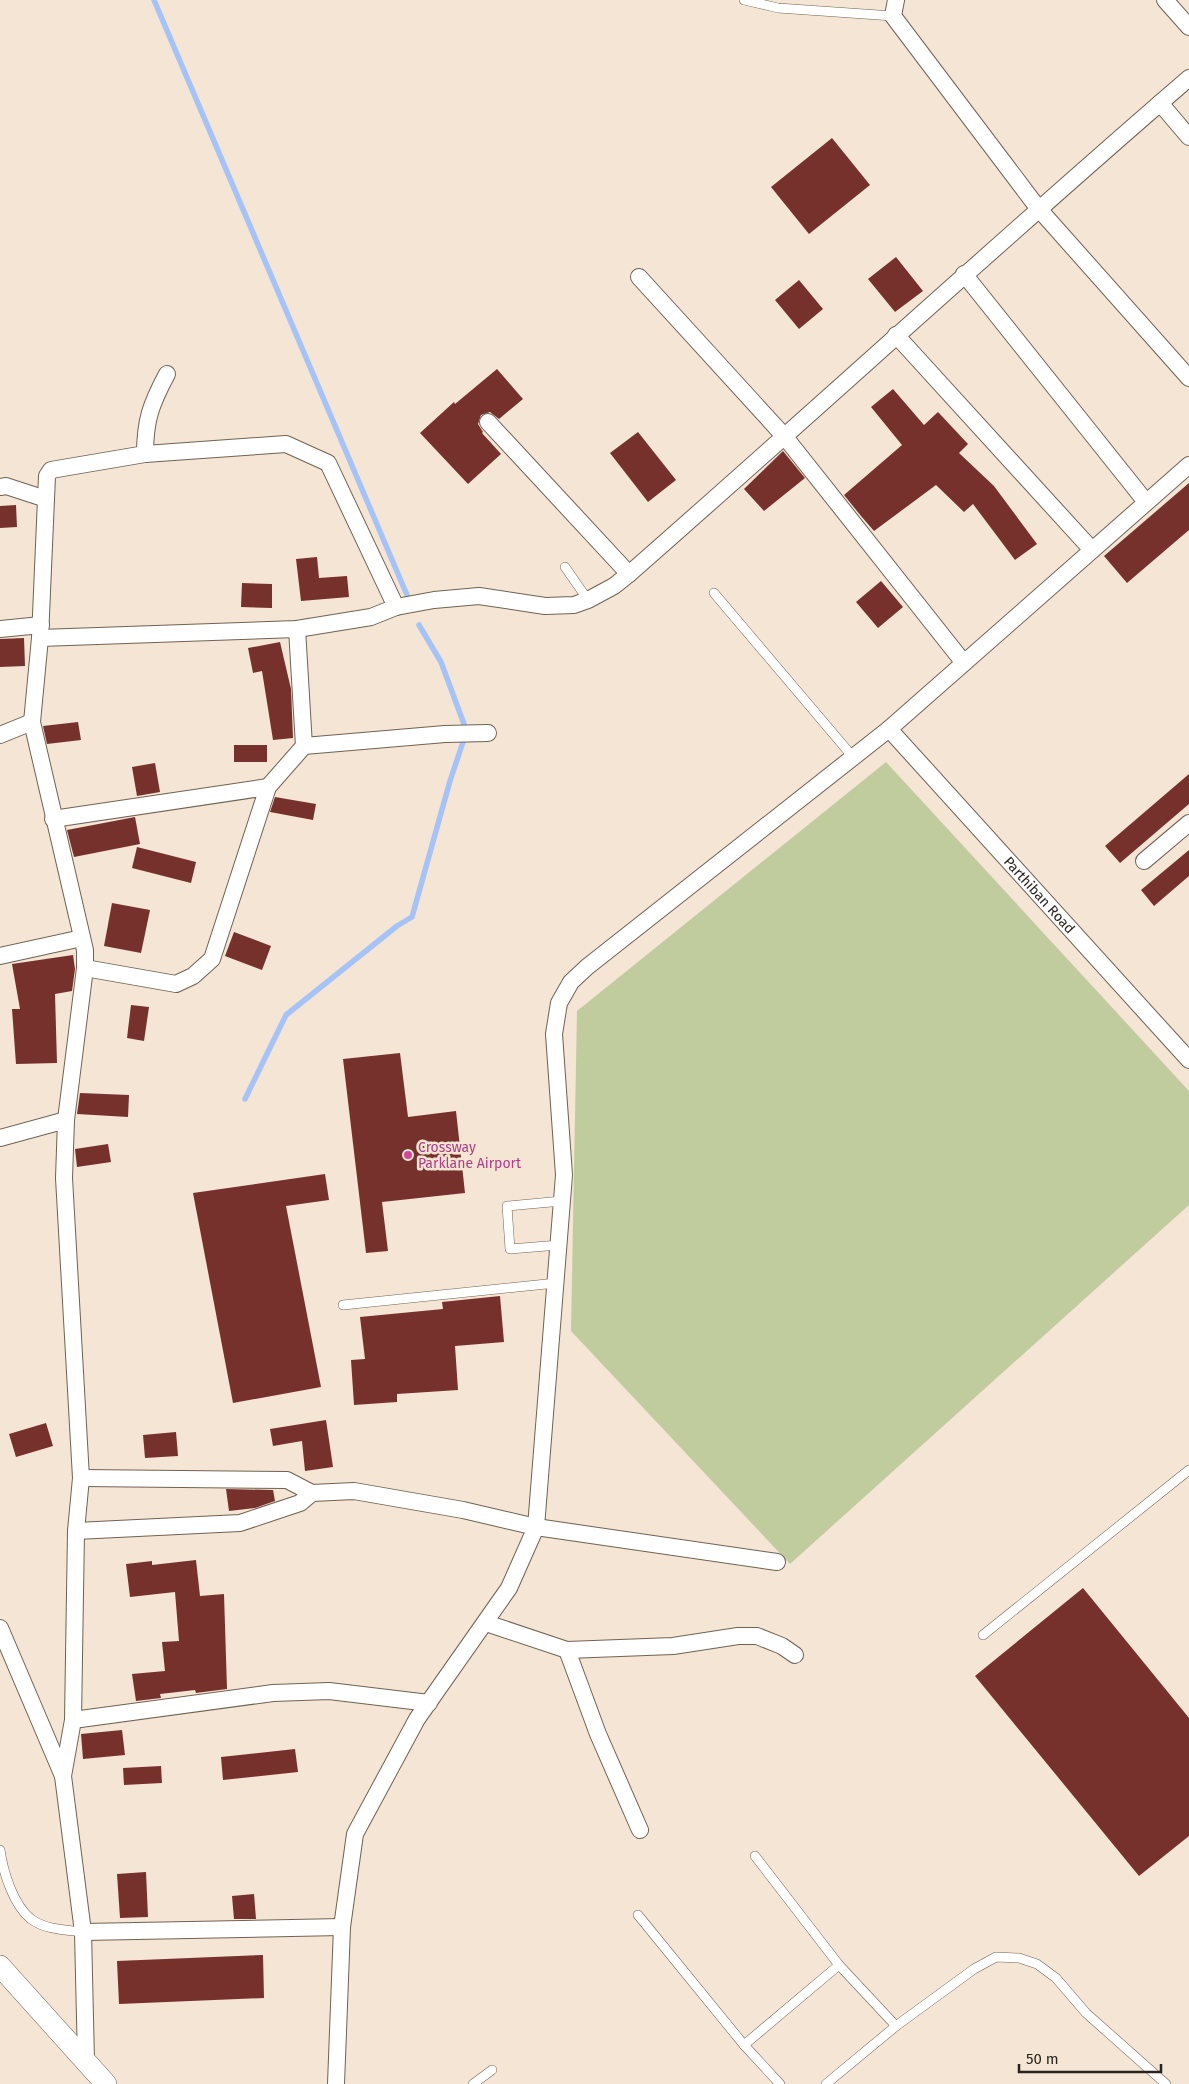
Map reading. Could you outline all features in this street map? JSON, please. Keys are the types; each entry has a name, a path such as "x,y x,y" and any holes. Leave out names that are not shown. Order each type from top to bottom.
{"street":[{"path":"1165,0 1189,27"},
{"path":"895,8 1038,208 1189,378"},
{"path":"0,629 40,632 298,629 371,617 396,607 434,600 480,596 545,606 574,605 588,600 614,586 628,574 785,437 1038,208 1189,78"},
{"path":"1160,103 1189,137"},
{"path":"964,274 1146,502"},
{"path":"638,277 785,437 964,663"},
{"path":"896,335 1092,550"},
{"path":"145,454 145,427 152,401 167,374"},
{"path":"488,422 628,574"},
{"path":"63,1776 73,1720 76,1531 81,1478 64,1178 66,1120 85,968 82,938 53,820 32,722 40,632 47,476 51,470 145,454 286,444 328,463 396,607"},
{"path":"336,2084 342,1927 356,1834 417,1719 509,1588 536,1527 564,1175 554,1034 559,1003 571,982 588,967 889,729 1189,465"},
{"path":"2,482 46,499"},
{"path":"298,629 304,746"},
{"path":"0,736 32,722"},
{"name":"Parthiban Road","path":"889,729 1189,1060"},
{"path":"85,968 176,984 193,976 212,959 268,787 304,746 445,734 488,733"},
{"path":"53,820 268,787"},
{"path":"1144,861 1189,823"},
{"path":"0,956 82,938"},
{"path":"0,1138 66,1120"},
{"path":"81,1478 287,1480 312,1493 354,1491 463,1510 536,1527 777,1562"},
{"path":"76,1531 240,1523 300,1503 312,1493"},
{"path":"486,1623 567,1650 672,1646 738,1636 757,1636 782,1646 795,1655"},
{"path":"0,1628 63,1776 83,1932 86,2061"},
{"path":"0,1665 9,1650"},
{"path":"567,1650 598,1734 640,1830"},
{"path":"73,1720 273,1693 329,1691 429,1703"},
{"path":"83,1932 342,1927"},
{"path":"0,1966 106,2084"}],"lane":[{"path":"744,0 778,8 895,8"},
{"path":"565,567 588,600"},
{"path":"714,594 853,757"},
{"path":"559,1245 510,1249 507,1206 562,1201"},
{"path":"343,1305 556,1283"},
{"path":"983,1635 1189,1470"},
{"path":"0,1850 3,1869 14,1898 31,1919 54,1929 83,1932"},
{"path":"755,1856 839,1965 896,2026"},
{"path":"638,1915 744,2045 780,2084"},
{"path":"826,2084 896,2026 981,1965 996,1957 1019,1958 1037,1964 1056,1978 1086,2013 1166,2084"},
{"path":"744,2045 839,1965"},
{"path":"473,2084 492,2070"}],"green space":[{"path":"886,762 1189,1091 1189,1205 790,1564 571,1331 577,1011"}],"building":[{"path":"832,138 870,185 809,234 771,187"},
{"path":"896,257 923,291 895,312 868,279"},
{"path":"799,280 823,309 799,329 775,300"},
{"path":"497,369 523,399 499,419 490,412 481,415 478,424 482,433 501,454 468,484 420,433 454,402 455,404"},
{"path":"893,389 924,425 938,412 968,444 959,453 994,486 1037,544 1015,560 973,504 964,512 936,485 874,531 844,495 902,445 871,407"},
{"path":"638,432 676,480 648,502 610,453"},
{"path":"783,451 805,478 764,511 744,489"},
{"path":"1189,483 1189,530 1127,583 1104,556"},
{"path":"16,505 17,527 0,528 0,506"},
{"path":"317,557 319,578 347,576 349,597 301,601 296,559"},
{"path":"881,581 903,607 878,628 856,602"},
{"path":"242,583 272,584 272,608 241,607"},
{"path":"24,638 25,666 0,667 0,639"},
{"path":"280,642 291,689 293,738 273,740 262,671 253,673 248,648"},
{"path":"78,722 81,740 47,744 43,726"},
{"path":"234,745 267,745 267,762 234,762"},
{"path":"155,763 160,792 137,796 132,767"},
{"path":"1189,774 1189,804 1120,863 1105,846"},
{"path":"275,797 316,804 313,820 270,812"},
{"path":"135,817 140,844 74,857 67,830"},
{"path":"137,847 196,862 191,883 132,868"},
{"path":"1189,850 1189,876 1154,906 1141,890"},
{"path":"112,903 150,910 141,953 104,946"},
{"path":"234,932 271,946 262,970 225,956"},
{"path":"73,955 75,969 72,991 55,994 57,1063 16,1064 12,1009 20,1009 12,964"},
{"path":"131,1005 149,1007 144,1041 127,1038"},
{"name":"Crossway Parklane Airport","path":"400,1053 408,1117 456,1111 465,1193 382,1202 388,1251 366,1253 343,1059"},
{"path":"80,1093 129,1095 128,1117 77,1114"},
{"path":"108,1144 111,1162 77,1167 75,1149"},
{"path":"325,1174 329,1200 286,1206 321,1387 233,1403 193,1193"},
{"path":"500,1296 504,1342 455,1346 458,1390 397,1394 397,1402 354,1405 351,1360 365,1359 360,1317 443,1309 442,1302"},
{"path":"326,1420 333,1467 305,1471 302,1441 273,1446 270,1429"},
{"path":"46,1423 53,1446 16,1457 9,1434"},
{"path":"176,1432 178,1456 145,1458 143,1435"},
{"path":"226,1489 273,1490 275,1501 255,1508 229,1511"},
{"path":"196,1560 200,1596 224,1594 227,1689 196,1693 195,1690 160,1694 161,1698 136,1701 132,1674 165,1671 162,1642 179,1641 175,1592 130,1597 126,1564 152,1561 152,1565"},
{"path":"1083,1588 1189,1718 1189,1836 1139,1876 975,1676"},
{"path":"122,1730 125,1755 83,1759 81,1734"},
{"path":"295,1749 298,1772 223,1780 221,1757"},
{"path":"161,1766 162,1783 124,1785 123,1768"},
{"path":"146,1872 148,1917 120,1918 117,1874"},
{"path":"254,1894 256,1919 234,1919 232,1896"},
{"path":"263,1955 264,1998 119,2004 117,1961"}],"waterway":[{"path":"154,0 407,595"},
{"path":"419,625 441,662 464,724"},
{"path":"245,1099 286,1015 397,926 412,917 450,781 463,742"}],"place":[{"name":"Crossway Parklane Airport","path":"408,1155"}]}
